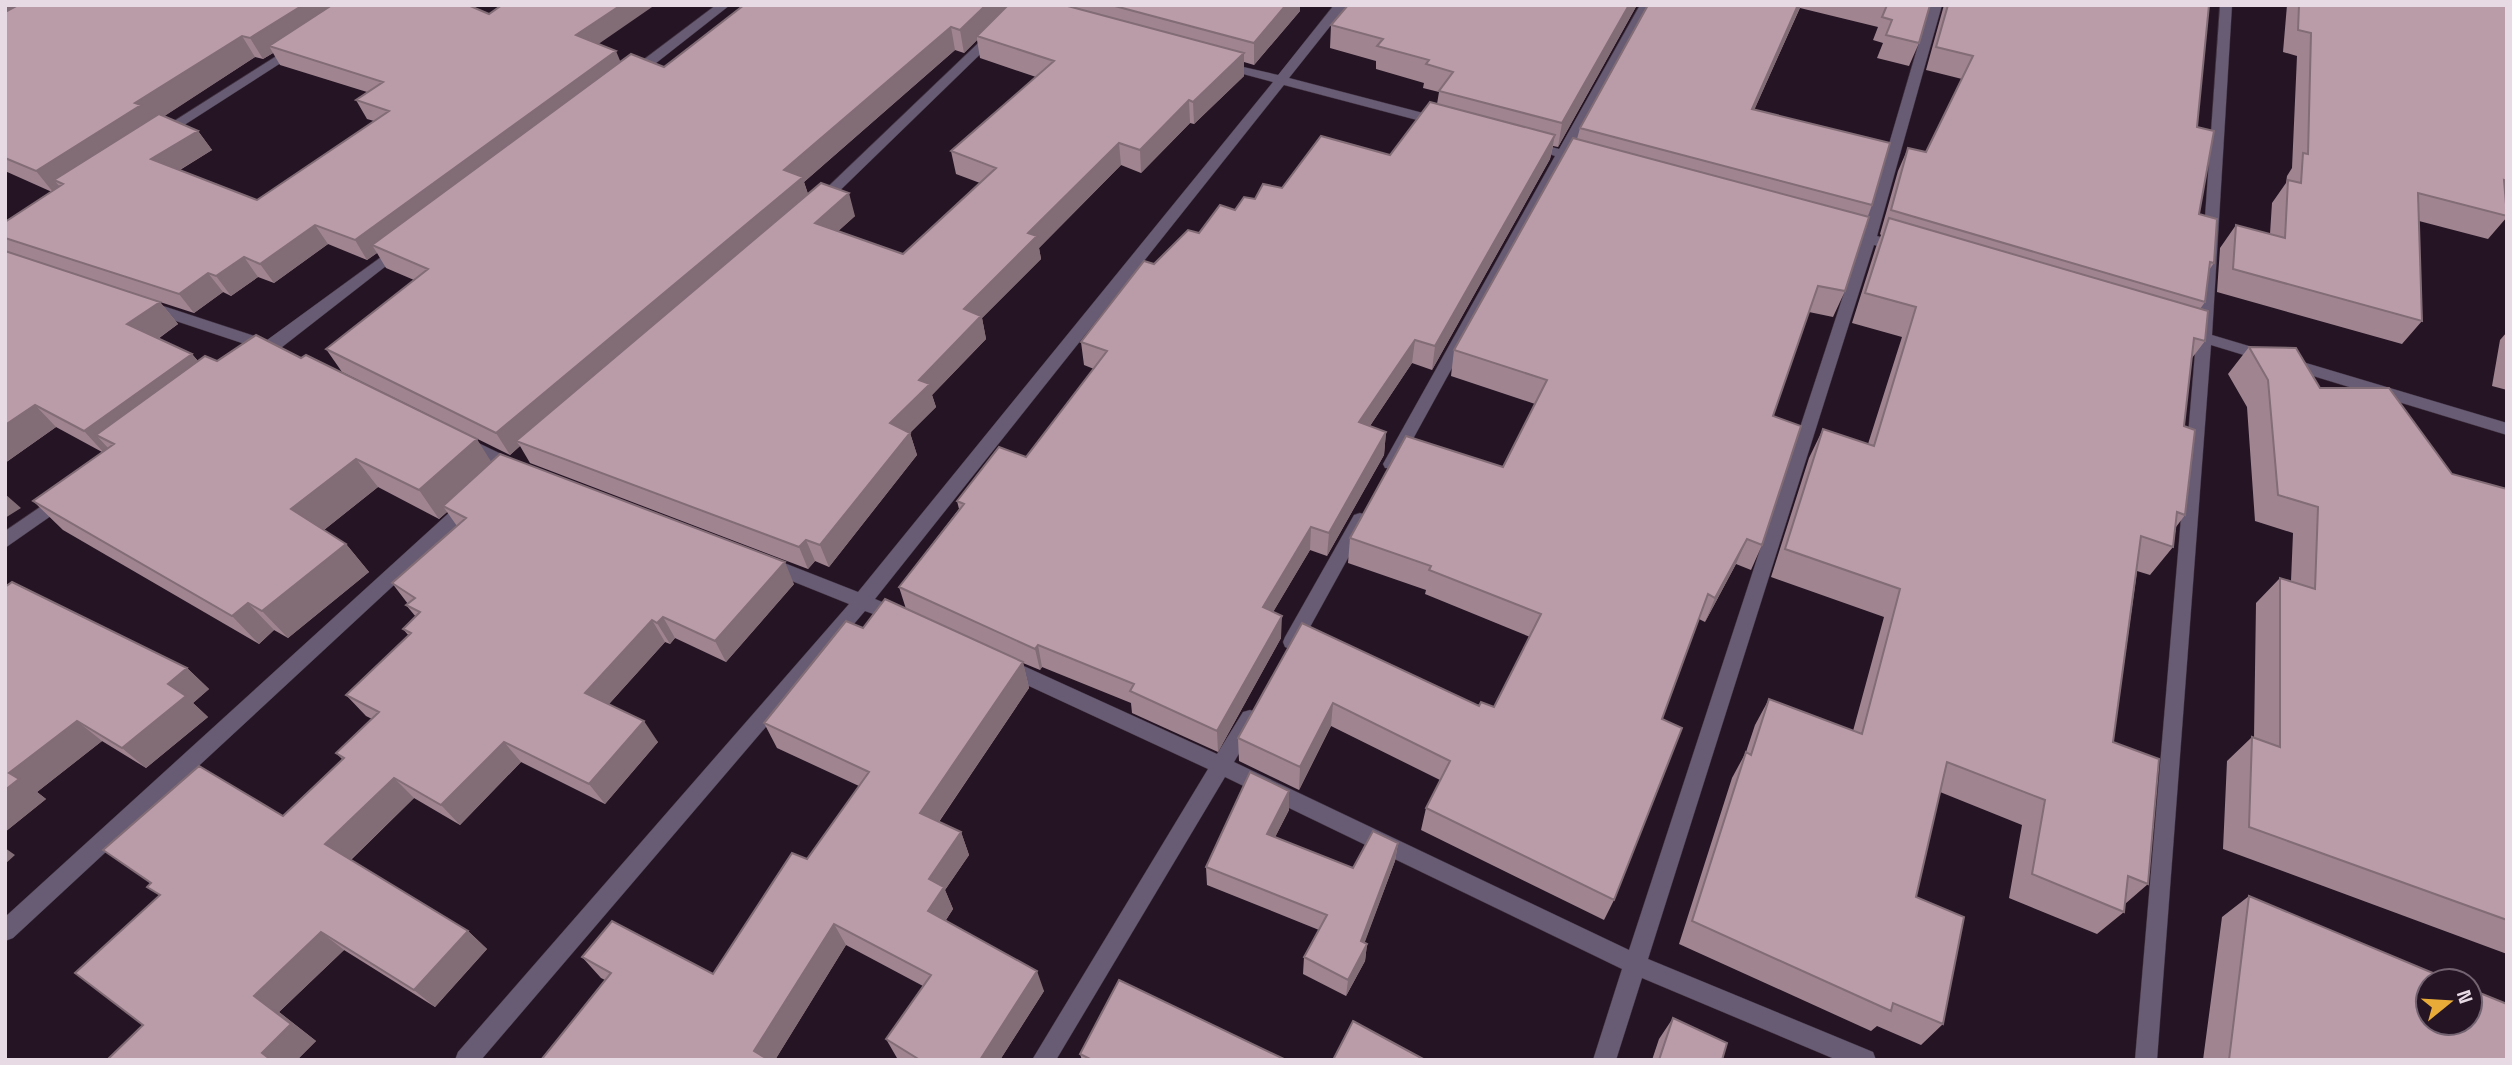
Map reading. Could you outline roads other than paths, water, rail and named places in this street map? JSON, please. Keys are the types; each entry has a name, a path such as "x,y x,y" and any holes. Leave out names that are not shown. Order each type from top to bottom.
{"street":[{"path":"624,80 724,5"},
{"path":"466,1060 863,600 1341,5"},
{"path":"1383,478 1646,5"},
{"path":"1604,1060 1637,965 1869,238 1936,5"},
{"path":"2146,1060 2204,338 2226,5"},
{"path":"808,212 1021,8"},
{"path":"144,145 305,42"},
{"path":"1203,59 1456,126"},
{"path":"1510,140 1603,165"},
{"path":"1829,227 1909,250"},
{"path":"248,362 414,238"},
{"path":"124,298 270,346 294,358"},
{"path":"2164,326 2507,429"},
{"path":"451,436 538,476"},
{"path":"5,541 71,492"},
{"path":"5,931 481,494"},
{"path":"1283,658 1370,502"},
{"path":"746,555 863,600 913,623"},
{"path":"987,657 1223,766 1637,965 1865,1060"},
{"path":"1043,1060 1257,706"}]}
